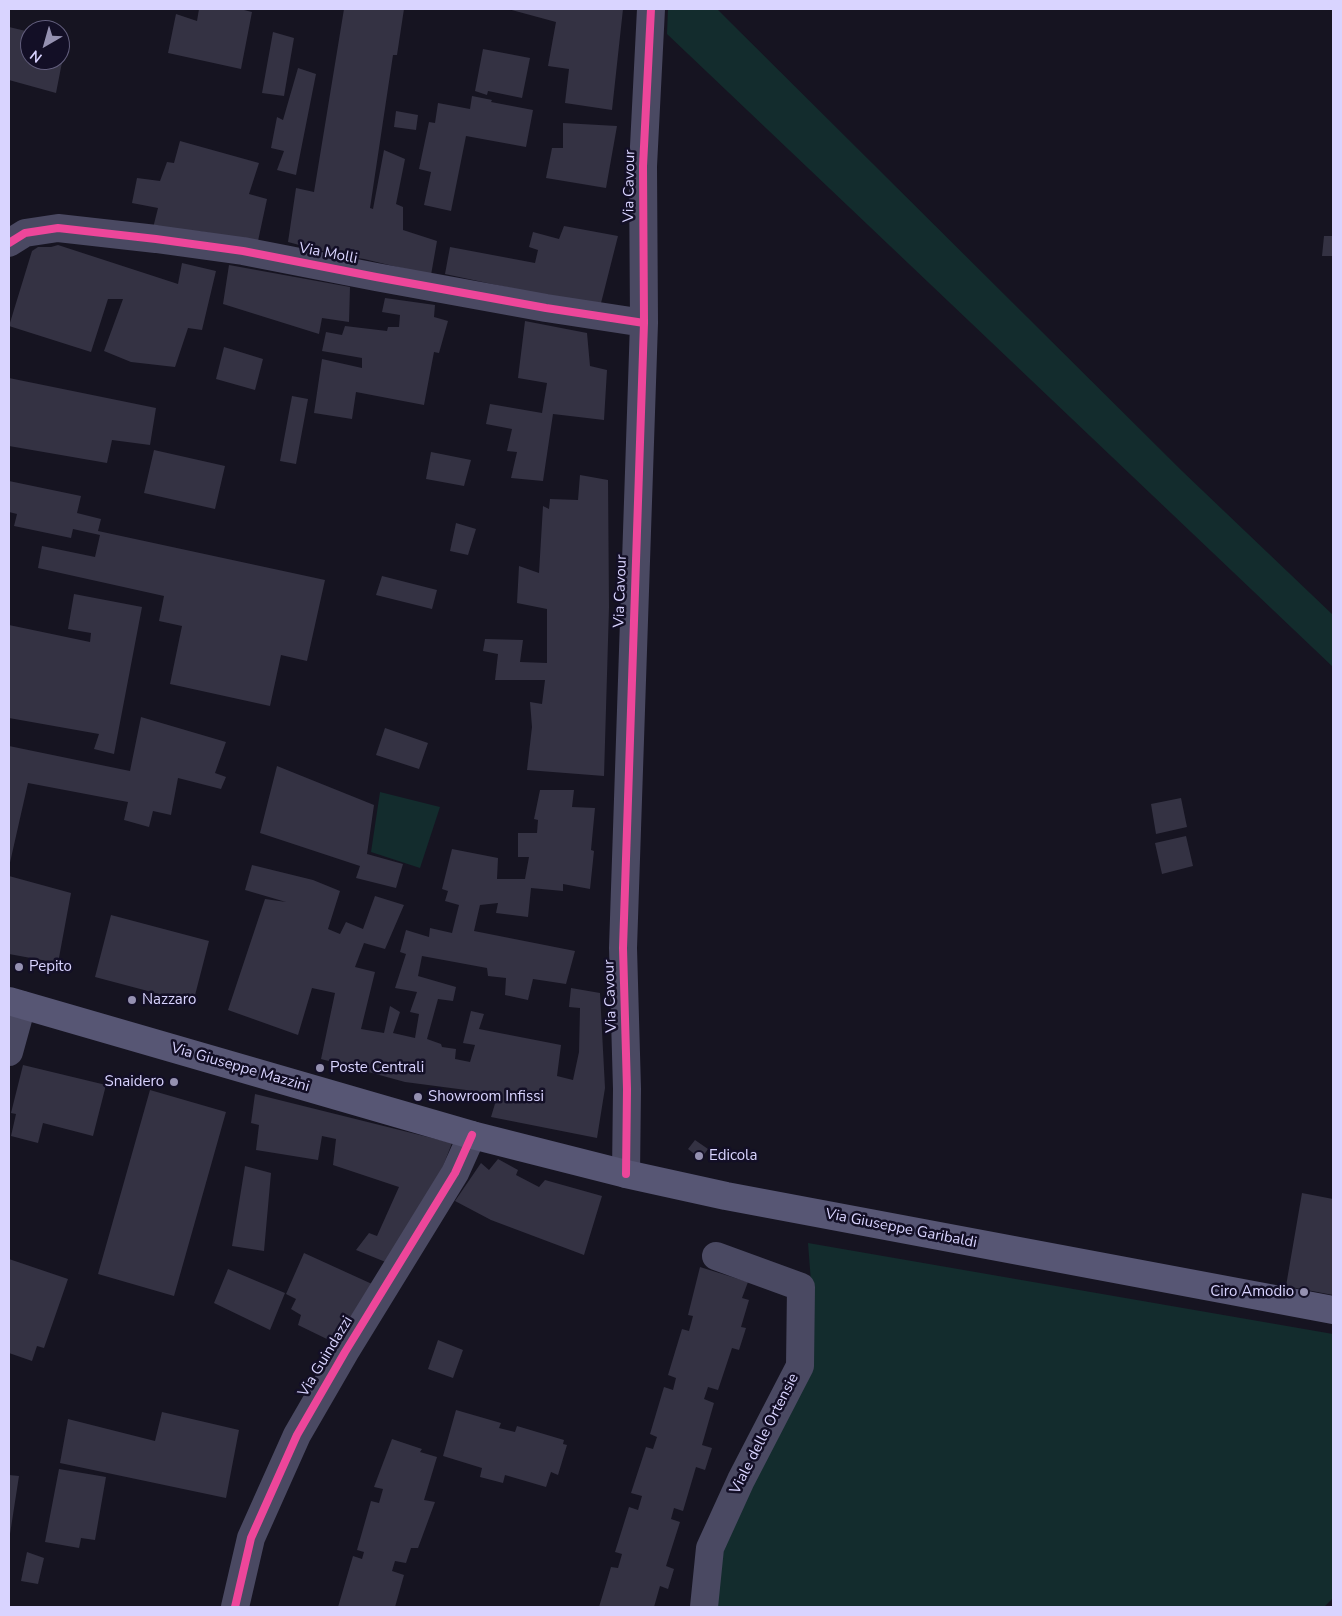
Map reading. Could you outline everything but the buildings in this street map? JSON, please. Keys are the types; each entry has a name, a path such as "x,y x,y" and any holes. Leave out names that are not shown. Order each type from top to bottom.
{"main road":[{"name":"Via Giuseppe Mazzini","path":"16,1003 472,1135"},
{"name":"Via Giuseppe Garibaldi","path":"472,1135 626,1174 726,1196 1333,1310"}],"street":[{"name":"Via Cavour","path":"626,1174 627,1089 623,948 644,323 643,166 652,9"},
{"name":"Via Molli","path":"9,243 25,233 58,228 156,239 244,251 546,308 644,323"},
{"path":"9,1052 16,1003"},
{"name":"Via Guindazzi","path":"234,1607 251,1538 297,1435 454,1173 472,1135"},
{"name":"Viale delle Ortensie","path":"704,1607 710,1548 741,1480 800,1366 801,1287 716,1256"}],"green space":[{"path":"668,9 717,9 1182,471 1333,615 1333,667 667,34"},
{"path":"380,792 440,807 420,868 371,852"},
{"path":"808,1243 1333,1334 1333,1598 1324,1607 713,1607 724,1535 806,1375 811,1282"}],"cycle path":[{"path":"626,1174 627,1089 623,948 644,323 643,166 651,9"},
{"path":"9,243 25,233 58,228 156,239 243,251 546,308 644,323"},
{"path":"235,1607 251,1538 297,1435 345,1352 455,1173 472,1135"}],"place":[{"name":"Pepito","path":"19,967"},
{"name":"Nazzaro","path":"132,1000"},
{"name":"Poste Centrali","path":"320,1068"},
{"name":"Snaidero","path":"174,1082"},
{"name":"Showroom Infissi","path":"418,1097"},
{"name":"Edicola","path":"699,1156"},
{"name":"Ciro Amodio","path":"1304,1292"}]}
